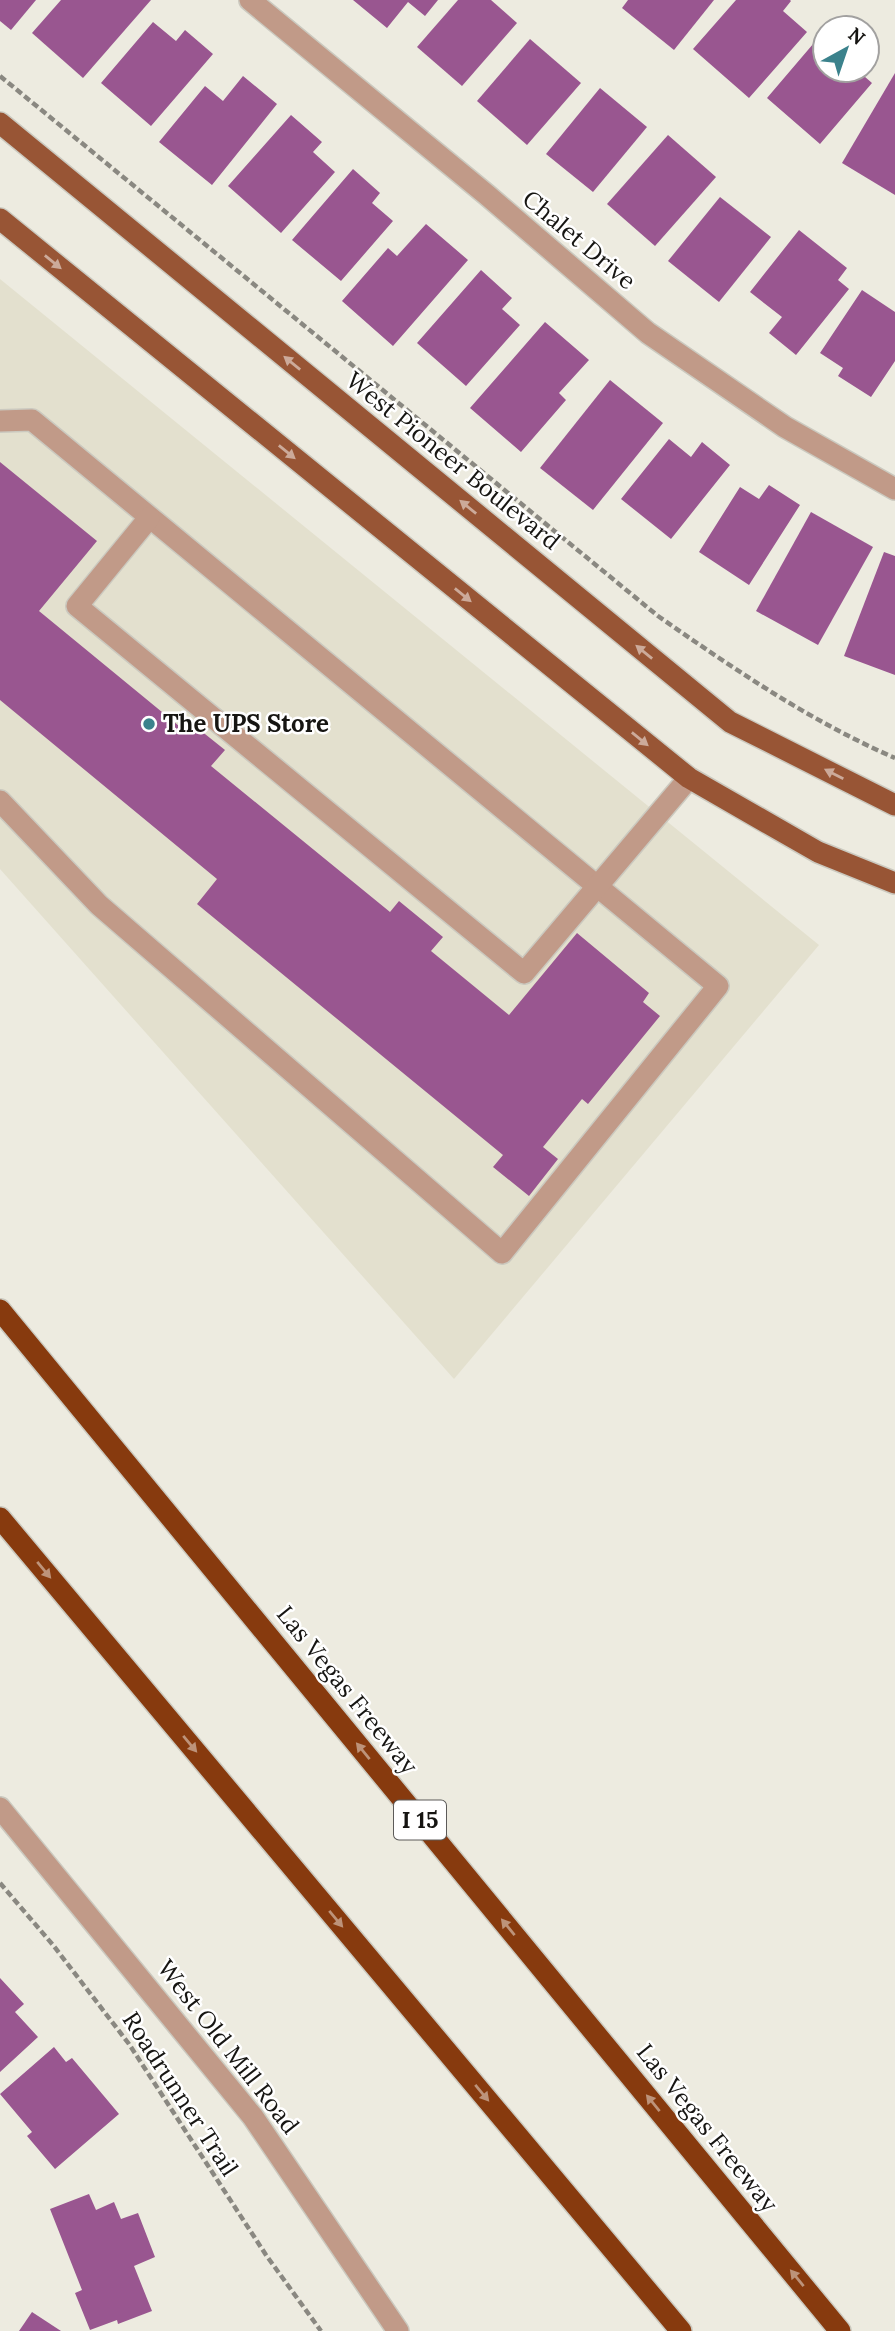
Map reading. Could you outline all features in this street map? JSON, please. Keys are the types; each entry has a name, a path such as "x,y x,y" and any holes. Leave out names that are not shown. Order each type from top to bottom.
{"highway":[{"name":"Las Vegas Freeway","path":"0,1310 841,2331"},
{"path":"0,1518 681,2331"}],"main road":[{"name":"West Pioneer Boulevard","path":"0,123 730,722 895,805"},
{"path":"0,138 25,144"},
{"path":"0,219 689,778 818,852 895,883"}],"street":[{"name":"Chalet Drive","path":"250,0 487,195 648,333 785,427 895,489"},
{"path":"0,421 32,420 718,986 502,1253 99,905 0,801"},
{"path":"149,518 77,606 524,973 689,778"},
{"name":"West Old Mill Road","path":"0,1808 253,2117 398,2331"}],"path":[{"path":"0,76 658,616 745,677 817,719 895,758"},
{"name":"Roadrunner Trail","path":"0,1883 53,1945 130,2044 267,2255 321,2331"}],"shaded area":[{"path":"0,279 819,945 454,1379 0,869"}],"building":[{"path":"0,0 36,0 11,30 0,21"},
{"path":"61,0 151,0 83,78 32,33"},
{"path":"353,0 438,0 425,16 408,2 387,28"},
{"path":"458,0 491,0 517,23 462,86 417,47"},
{"path":"628,0 714,0 674,50 622,8"},
{"path":"736,0 790,0 783,11 807,32 749,98 693,49"},
{"path":"153,22 176,41 185,30 213,54 151,126 101,83"},
{"path":"530,39 581,83 527,145 477,101"},
{"path":"811,46 811,84 871,84 820,144 767,98"},
{"path":"895,73 895,195 842,163"},
{"path":"243,76 277,104 212,185 159,142 205,86 223,101"},
{"path":"600,88 647,127 593,192 546,154"},
{"path":"291,115 322,142 313,152 335,172 281,233 228,186"},
{"path":"668,135 716,177 655,246 607,204"},
{"path":"353,169 380,193 372,203 393,221 341,281 292,240"},
{"path":"720,197 771,237 719,302 668,261"},
{"path":"426,224 468,260 393,346 342,301 388,248 397,256"},
{"path":"799,230 847,268 838,280 849,289 796,355 769,333 782,317 750,292"},
{"path":"481,270 512,298 502,309 520,325 466,386 417,343"},
{"path":"862,290 895,312 895,361 871,397 838,376 843,368 820,353"},
{"path":"545,322 589,360 559,393 566,400 521,452 470,408"},
{"path":"610,380 663,423 593,510 540,468"},
{"path":"669,439 691,457 702,442 730,465 671,539 621,499"},
{"path":"0,462 97,541 39,611 179,726 185,718 225,750 211,766 390,912 399,901 443,937 431,951 509,1015 577,933 649,993 643,1002 660,1016 588,1104 582,1099 543,1147 558,1159 529,1196 493,1167 503,1155 197,904 217,879 0,700"},
{"path":"769,485 800,505 749,585 699,552 740,487 759,499"},
{"path":"811,512 873,547 818,645 756,611"},
{"path":"884,552 895,556 895,675 844,656"},
{"path":"0,1978 24,2004 15,2012 38,2037 0,2072"},
{"path":"54,2047 66,2062 72,2058 119,2114 55,2169 27,2136 32,2132 0,2094"},
{"path":"89,2194 96,2210 114,2202 121,2219 138,2213 155,2257 134,2266 152,2311 118,2324 117,2320 90,2330 75,2293 82,2290 50,2209"},
{"path":"32,2312 61,2331 19,2331"}],"place":[{"name":"The UPS Store","path":"149,724"}]}
